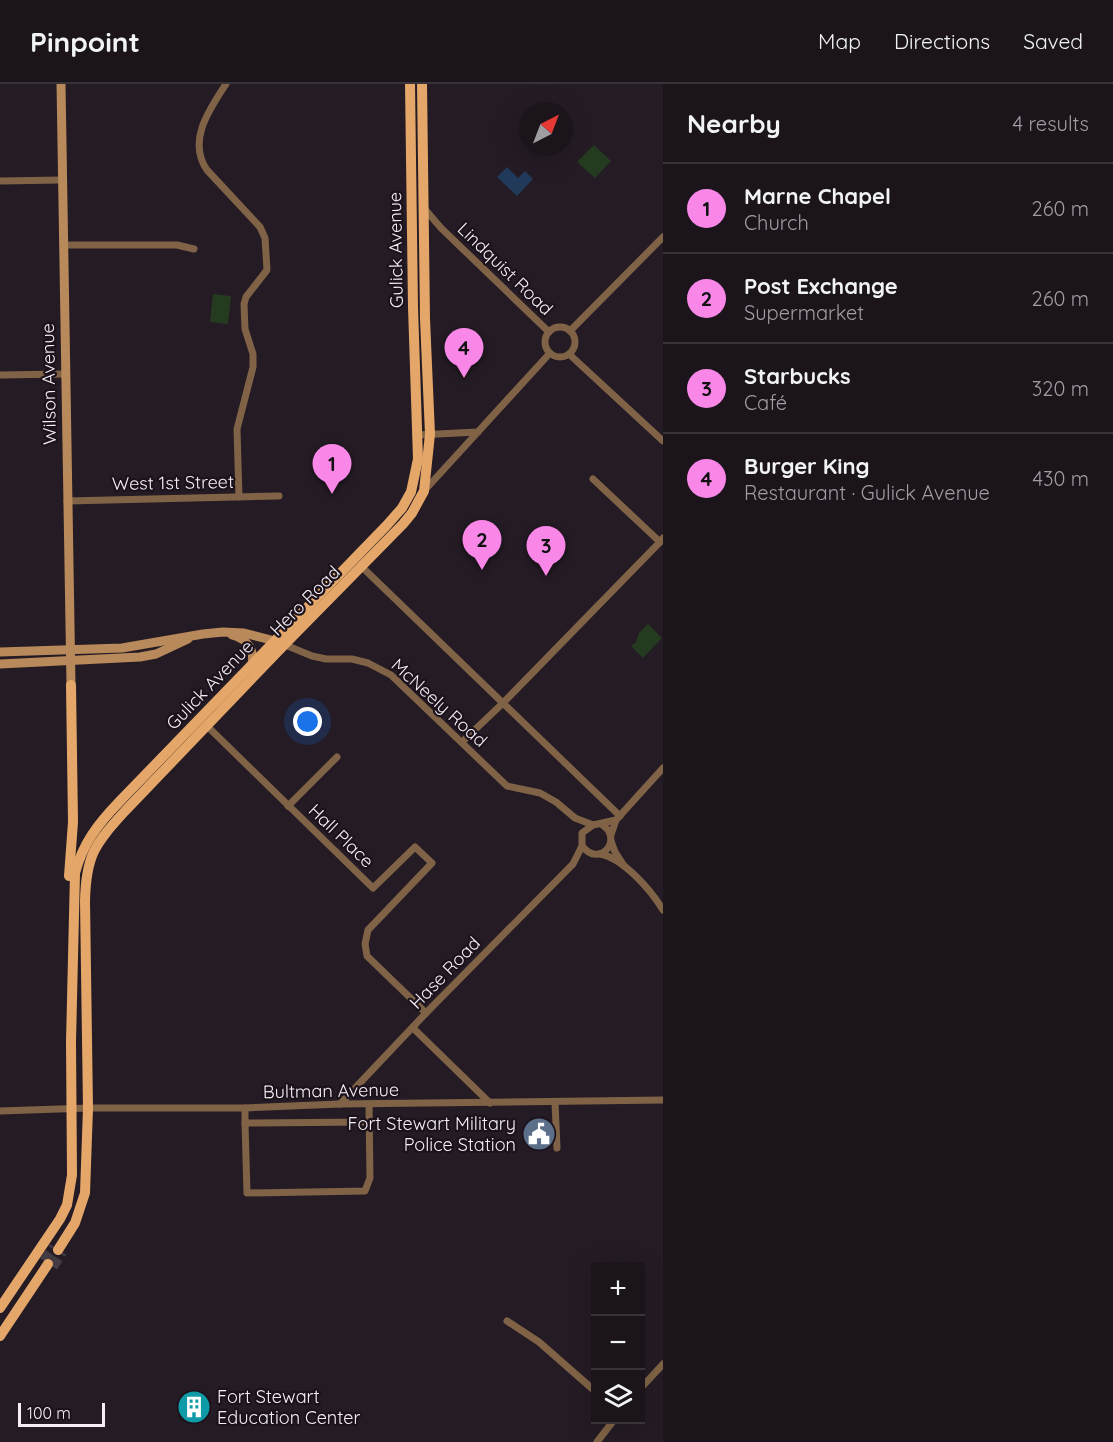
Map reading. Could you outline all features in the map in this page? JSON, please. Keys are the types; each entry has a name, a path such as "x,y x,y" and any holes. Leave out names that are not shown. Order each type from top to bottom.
{"main road":[{"name":"Gulick Avenue","path":"0,1308 67,1205 72,1175 71,1042 75,873 88,837 252,665 280,643 402,508 411,492 416,471 418,435 413,307 410,84"},
{"name":"Gulick Avenue","path":"422,84 426,371 430,434 424,491"},
{"name":"Hero Road","path":"59,1248 75,1223 85,1193 88,1108 85,884 92,852 104,834 207,726 280,643 362,567 403,524 424,491"},
{"path":"71,684 73,822 69,876 70,923 73,941"},
{"path":"0,1336 49,1264"}],"street":[{"name":"Wilson Avenue","path":"61,84 71,684"},
{"path":"226,84 200,130 198,152 207,170 260,227 265,238 267,270 246,297 244,304 245,329 253,354 253,367 237,429 239,497"},
{"path":"0,181 61,180"},
{"name":"Lindquist Road","path":"423,207 441,228 549,332"},
{"name":"Lindquist Road","path":"424,233 434,227 441,228"},
{"path":"570,332 663,237"},
{"path":"64,245 177,245 194,249"},
{"path":"559,327 570,332 575,343 569,354 559,357 550,353 546,346 549,332 559,327"},
{"path":"424,491 550,353"},
{"path":"569,354 663,441"},
{"path":"0,375 65,374"},
{"path":"418,435 478,432"},
{"path":"462,742 503,703 661,540 593,479"},
{"name":"West 1st Street","path":"67,501 279,496"},
{"path":"362,567 618,818"},
{"path":"224,632 238,636 249,644 253,652 252,665"},
{"path":"0,652 122,648 224,632 244,633 280,643"},
{"path":"0,664 140,657 156,654 196,636"},
{"name":"McNeely Road","path":"280,643 312,656 327,659 352,659 380,668 398,681 507,786 540,793 581,821 597,825"},
{"name":"Hall Place","path":"207,726 373,888 415,847 432,863 368,930 365,944 367,956 426,1013"},
{"path":"288,806 337,757"},
{"path":"573,864 607,850 618,818 663,768"},
{"path":"570,814 580,830 582,846 586,851 612,859 626,868 646,887 663,910"},
{"path":"581,837 586,830 618,818"},
{"path":"597,825 609,831 615,852 626,868"},
{"path":"573,864 582,846"},
{"name":"Hase Road","path":"340,1104 573,864"},
{"path":"413,1028 490,1103"},
{"name":"Bultman Avenue","path":"0,1111 72,1108 245,1108 340,1104 663,1100"},
{"path":"555,1102 557,1148"},
{"path":"245,1108 247,1193 365,1191 370,1178 369,1105"},
{"path":"245,1123 369,1122"},
{"path":"507,1321 539,1342 591,1388"},
{"path":"645,1384 663,1364"},
{"path":"597,1442 610,1424"}],"green space":[{"path":"594,145 611,161 595,178 577,162"},
{"path":"213,294 231,296 228,324 210,322"},
{"path":"648,624 662,638 643,658 631,646"}],"water":[{"path":"507,167 518,178 525,171 533,179 517,196 497,177"}],"tunnel":[{"path":"44,1261 54,1247"},
{"path":"53,1267 62,1252"}],"place":[{"name":"Burger King","path":"464,378"},
{"name":"Marne Chapel","path":"332,494"},
{"name":"Post Exchange","path":"482,570"},
{"name":"Starbucks","path":"546,576"},
{"name":"Fort Stewart Military Police Station","path":"539,1134"},
{"name":"Fort Stewart Education Center","path":"194,1407"}]}
